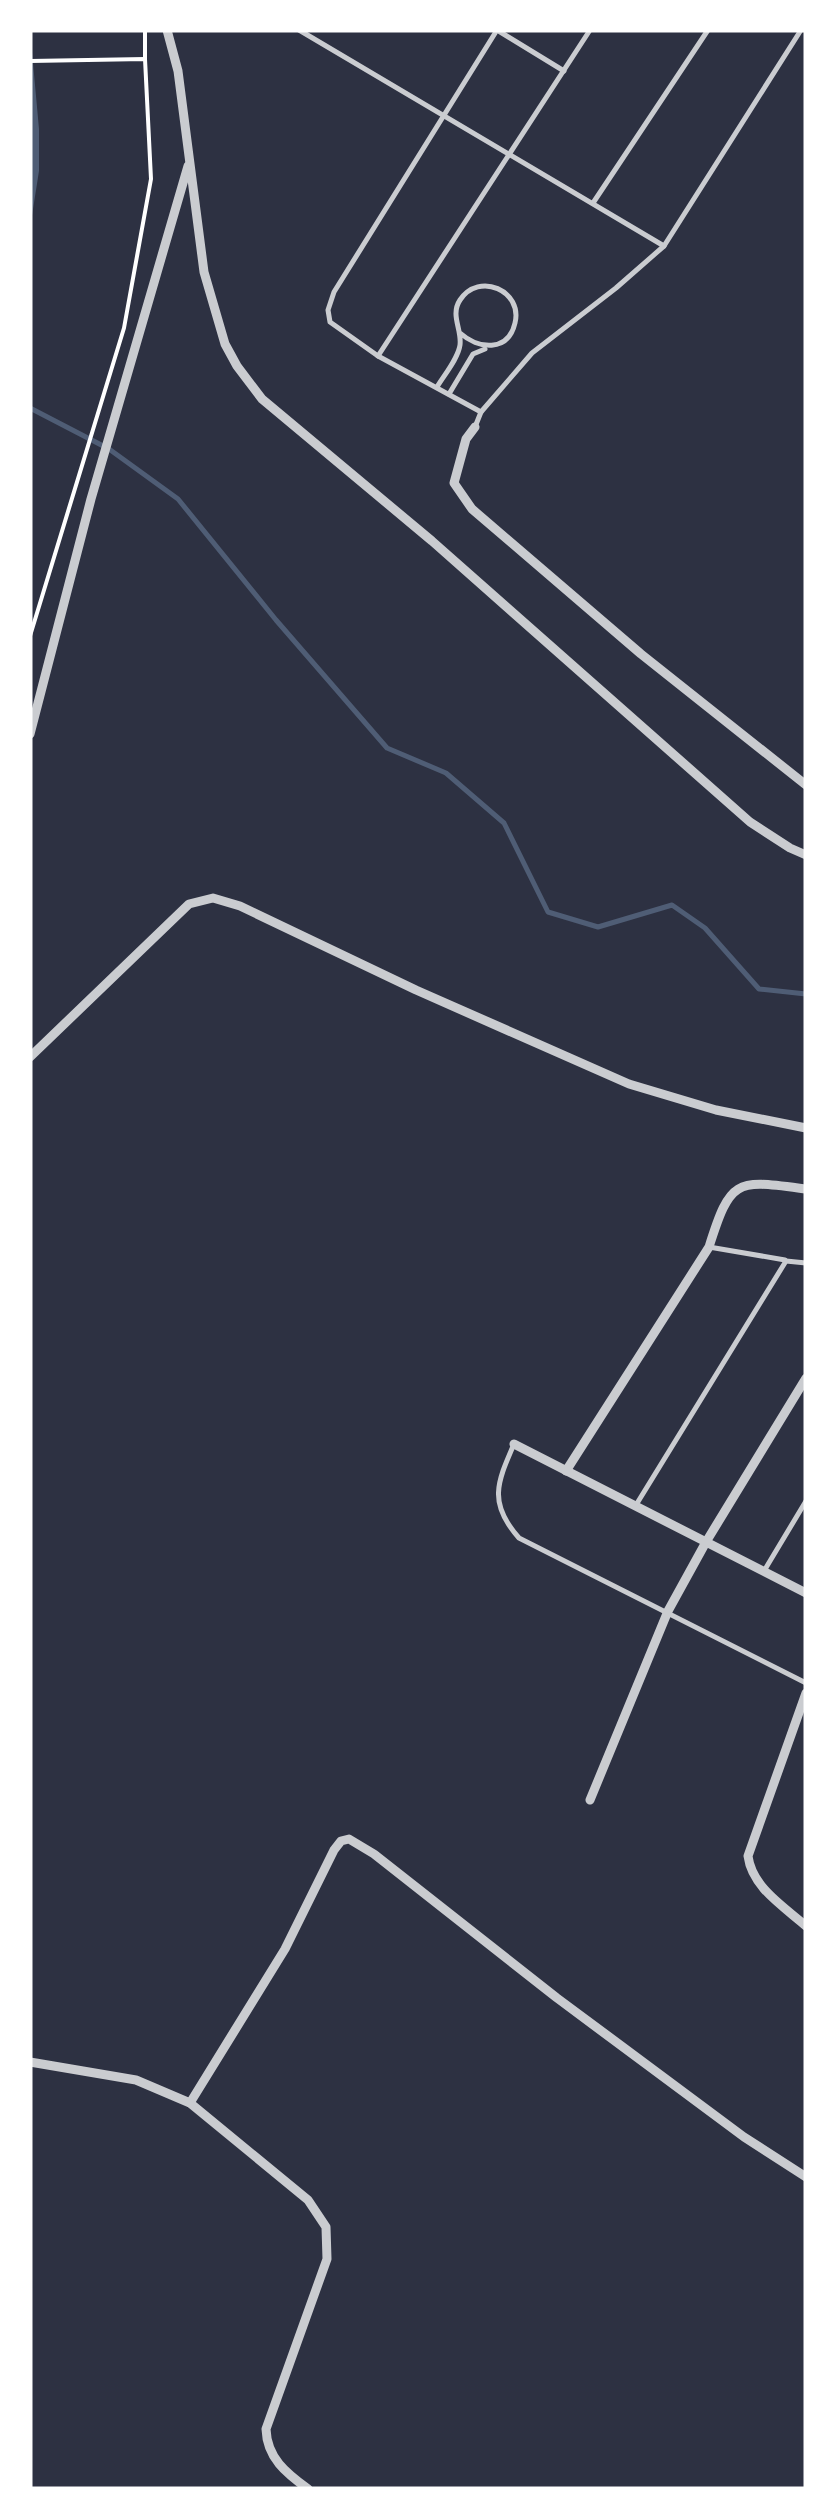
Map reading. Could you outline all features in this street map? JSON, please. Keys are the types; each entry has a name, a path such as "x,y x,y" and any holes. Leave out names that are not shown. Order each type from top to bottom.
{"street":[{"path":"166,30 178,71 204,272 218,324 236,366 262,399 432,541 750,822 806,855"},
{"path":"30,734 90,499 190,159"},
{"path":"476,426 466,439 454,483 472,509 641,654 806,785"},
{"path":"30,1057 189,904 213,898 240,906 629,1084 716,1110 806,1128"},
{"path":"566,1470 709,1247 730,1194 748,1183 806,1189"},
{"path":"590,1800 668,1612 806,1378"},
{"path":"514,1444 806,1593"},
{"path":"806,1694 748,1856 750,1870 759,1883 806,1926"},
{"path":"190,2103 285,1949 334,1850 341,1841 350,1839 744,2137 806,2177"},
{"path":"30,2062 148,2083 190,2103 308,2200 326,2227 327,2258 266,2429 266,2444 273,2457 286,2473 308,2489"}],"lane":[{"path":"300,30 664,246"},
{"path":"481,412 336,329 328,310 334,292 497,30 564,71"},
{"path":"378,356 590,30"},
{"path":"593,204 708,30"},
{"path":"476,426 481,412 532,353 664,246 802,30"},
{"path":"437,387 460,350 455,318 458,302 469,290 484,285 500,288 512,299 517,314 514,330 503,342 474,354 449,394"},
{"path":"460,333 472,344 488,347"},
{"path":"709,1247 806,1263"},
{"path":"636,1506 786,1261"},
{"path":"514,1444 498,1478 498,1500 502,1519 519,1538 806,1684"},
{"path":"764,1570 806,1502"}],"path":[{"path":"30,636 124,328 150,179 145,30"},
{"path":"30,61 145,59"}],"water":[{"path":"30,30 39,171 30,228"}],"waterway":[{"path":"30,408 109,449 178,499 387,748 446,773 504,823 548,912 598,927 672,905 705,928 759,989 806,994"}]}
